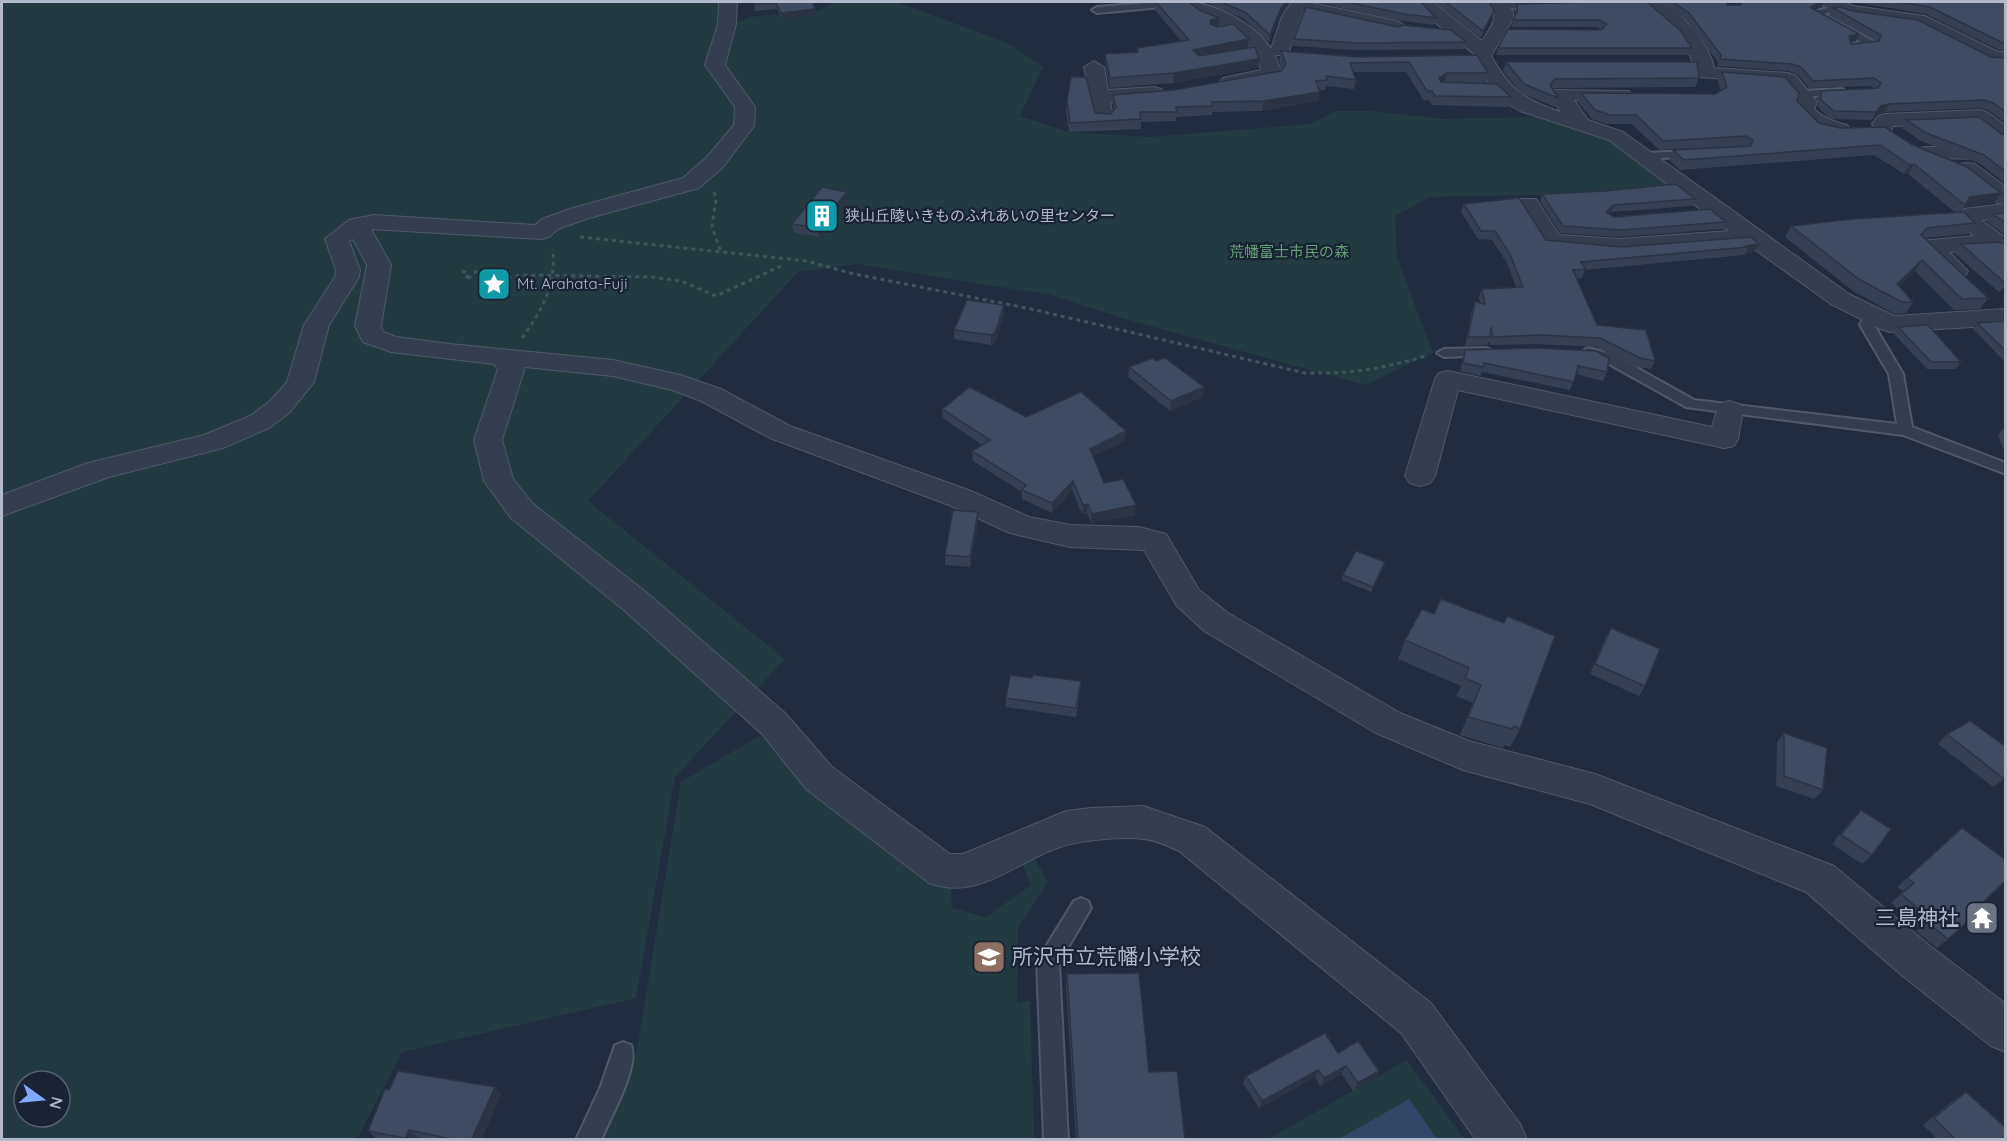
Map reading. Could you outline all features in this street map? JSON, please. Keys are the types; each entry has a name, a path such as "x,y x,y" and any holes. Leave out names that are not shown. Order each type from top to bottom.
{"street":[{"path":"2,506 55,484 115,465 194,448 236,434 278,409 299,386 307,364 314,331 347,277 348,270 337,239 357,225 374,222 454,225 541,232 550,224 581,213 691,183 715,162 744,126 745,107 715,65 727,24 728,2"},
{"path":"1191,2 1207,13 1248,20 1292,16"},
{"path":"1424,2 1438,18 1460,33 1490,47 1509,63"},
{"path":"1647,2 1674,20 1706,68 1705,82 1711,95"},
{"path":"1906,17 1923,2"},
{"path":"1497,4 1504,12 1504,19 1490,47 1496,88 1527,107 1579,122 1616,136 1840,299 1890,324 2006,317"},
{"path":"1834,4 1919,20 2000,58"},
{"path":"1212,85 1272,74 1273,51 1298,5 1402,26"},
{"path":"1248,20 1260,43 1273,51"},
{"path":"1367,39 1378,21"},
{"path":"1459,56 1490,47"},
{"path":"2000,58 1968,61 2006,78"},
{"path":"1683,63 1789,80 1807,102 1804,109 1822,126 1835,129 1884,128 1914,147 1970,171 2006,198"},
{"path":"1094,67 1103,118"},
{"path":"1100,97 1173,91"},
{"path":"1579,122 1559,94 1641,95"},
{"path":"1884,128 1882,124 1885,120 1980,116 2006,136"},
{"path":"1914,147 2006,153"},
{"path":"1528,204 1551,241 1619,246 1751,236"},
{"path":"2001,245 1969,222 1972,213 2006,211"},
{"path":"357,225 379,265 369,326 372,337 391,344 502,358 613,368 680,383 711,394 780,432 960,498 987,514 1024,527 1084,537 1146,538 1155,542 1188,598 1216,621 1388,723 1462,755 1595,790 1820,879 1914,959 2006,1031"},
{"path":"2001,245 1928,246 2006,317"},
{"path":"502,358 512,368 488,440 499,481 522,511 636,602 774,724 819,778 943,871 965,872 1066,828 1143,822 1166,828 1192,839 1416,1018 1504,1140"},
{"path":"1420,476 1448,379 1724,440 1729,410"}],"lane":[{"path":"1097,10 1184,2"},
{"path":"1497,4 1545,4"},
{"path":"1834,4 1814,13 1872,44 1850,47"},
{"path":"1439,31 1460,33"},
{"path":"1801,94 1859,91"},
{"path":"1645,156 1709,153"},
{"path":"1694,212 1718,210"},
{"path":"1871,315 1868,325 1896,374 1905,430"},
{"path":"1444,353 1501,351"},
{"path":"1578,351 1607,357 1680,400 1729,410 1905,430 2006,469"},
{"path":"1056,1140 1048,962 1081,908"},
{"path":"588,1140 612,1089 623,1053"}],"path":[{"path":"691,183 714,191 716,198 712,227 721,252"},
{"path":"541,232 807,261 850,273 1030,309 1305,373 1347,374 1444,353"},
{"path":"502,358 516,346 548,301 552,276 552,245 541,232"},
{"path":"462,272 468,273 466,280 477,272 483,271 485,276 482,280 484,280 496,270 488,281 491,284 506,269 509,269 507,278 522,275 651,277 681,281 716,296 781,266"}],"green space":[{"name":"荒幡富士市民の森","path":"2,2 728,2 730,26 750,17 820,10 834,2 897,2 1008,43 1043,67 1020,116 1068,132 1150,137 1310,124 1336,111 1373,111 1444,119 1543,117 1610,137 1689,192 1430,197 1395,216 1397,258 1433,353 1365,385 1125,319 1051,295 857,264 798,272 588,501 785,659 675,777 636,998 402,1052 357,1139 2,1140"},
{"path":"761,735 810,784 951,888 952,908 986,917 1031,885 1021,862 1034,857 1048,882 1018,928 1017,1003 1030,1001 1034,1139 601,1140 637,1050 681,782"},
{"path":"1407,1060 1464,1139 1267,1140"}],"water":[{"path":"1409,1099 1437,1139 1339,1139"}],"building":[{"path":"755,2 812,2 815,9 781,13 776,3 754,4"},
{"path":"1156,2 1189,2 1199,10 1219,18 1211,20 1210,24 1217,27 1233,24 1249,39 1193,50 1199,56 1255,47 1259,59 1174,73 1110,78 1105,54 1138,52 1137,48 1189,40"},
{"path":"1221,2 1286,2 1281,8 1270,35 1245,12"},
{"path":"1347,2 1421,2 1436,18 1404,14"},
{"path":"1446,2 1489,2 1494,11 1483,31"},
{"path":"1647,2 1680,30 1692,48 1498,48 1508,29 1601,30 1607,24 1599,20 1513,20 1517,12 1517,4"},
{"path":"1673,2 1727,2 1727,5 1741,5 1743,2 1822,2 1810,7 1859,34 1849,36 1851,44 1879,41 1881,35 1833,8 1840,7 1853,11 1918,20 1991,57 2006,58 2006,112 1984,100 1889,104 1881,106 1876,112 1834,111 1821,100 1821,91 1878,88 1881,83 1874,78 1813,81 1801,67 1792,64 1720,59 1721,55 1689,13"},
{"path":"1897,2 2006,2 2006,43 1930,7"},
{"path":"1306,7 1398,27 1403,25 1451,30 1466,42 1357,43 1294,39"},
{"path":"1281,51 1358,57 1477,55 1488,73 1447,73 1439,78 1441,82 1497,84 1511,97 1435,96 1432,91 1427,91 1409,62 1350,63 1356,80 1326,76 1327,80 1316,81 1320,92 1264,101 1212,102 1213,106 1176,107 1177,112 1140,112 1141,119 1070,123 1067,101 1071,77 1086,77 1095,113 1111,114 1116,107 1113,95 1174,90 1281,71 1286,64"},
{"path":"1506,62 1697,62 1699,78 1555,79 1550,85 1558,98 1524,84"},
{"path":"1722,72 1785,77 1799,93 1797,101 1819,123 1840,128 1885,127 1911,144 1967,167 2001,193 1970,197 1965,205 1914,164 1910,165 1880,145 1684,160 1673,150 1751,146 1753,140 1746,136 1663,141 1636,115 1610,115 1595,110 1581,93 1715,94 1727,87"},
{"path":"1979,117 2006,135 2006,172 1984,155 1926,133 1906,120"},
{"path":"1676,184 1695,199 1614,205 1606,212 1614,217 1710,209 1726,222 1622,230 1563,226 1542,194 1605,191"},
{"path":"822,187 847,192 818,228 792,224"},
{"path":"1519,198 1546,240 1622,247 1750,237 1759,244 1746,246 1748,247 1581,262 1586,269 1573,270 1597,325 1646,330 1655,361 1640,358 1600,338 1539,335 1493,337 1491,327 1490,337 1468,337 1475,302 1485,304 1482,289 1523,287 1510,254 1495,231 1481,231 1464,204"},
{"path":"1964,212 1975,223 1927,228 1921,235 1988,298 1962,299 1922,260 1897,284 1913,302 1902,302 1860,280 1791,226 1852,219"},
{"path":"2006,213 2006,223 1993,214"},
{"path":"1997,242 2006,244 2005,283 1961,244"},
{"path":"967,300 1004,305 995,333 991,335 954,330"},
{"path":"2006,321 2006,351 1977,323"},
{"path":"1928,325 1961,362 1931,362 1898,327"},
{"path":"1538,348 1596,351 1609,358 1607,372 1578,366 1574,382 1484,363 1483,367 1463,363 1465,350"},
{"path":"1153,358 1156,361 1165,358 1204,387 1171,401 1129,367"},
{"path":"970,387 1026,417 1081,392 1126,431 1090,449 1104,483 1123,479 1136,505 1092,514 1088,504 1083,505 1073,481 1052,503 1022,490 1026,485 972,451 990,440 942,409"},
{"path":"953,510 978,512 970,557 945,555"},
{"path":"1356,551 1385,562 1373,587 1343,575"},
{"path":"1441,599 1504,623 1507,616 1555,636 1520,729 1468,717 1481,685 1465,678 1469,668 1405,640 1422,609 1434,614"},
{"path":"1611,628 1660,649 1645,686 1595,664"},
{"path":"1010,675 1032,678 1033,675 1081,681 1076,708 1006,698"},
{"path":"1970,721 2006,747 2006,777 2003,778 1947,734"},
{"path":"1784,733 1827,748 1823,790 1784,776"},
{"path":"1861,810 1891,829 1872,855 1841,835"},
{"path":"1962,828 2006,860 2006,880 1973,912 1976,914 1948,939 1927,922 1931,919 1901,894 1914,883 1907,878"},
{"path":"1139,973 1149,1072 1177,1071 1185,1140 1078,1140 1067,974"},
{"path":"1325,1033 1338,1053 1358,1041 1379,1071 1358,1083 1346,1066 1324,1078 1318,1070 1262,1101 1246,1076"},
{"path":"398,1071 495,1087 471,1140 456,1140 409,1130 405,1138 368,1131 385,1089 389,1090"},
{"path":"1966,1092 2006,1128 2006,1140 1956,1140 1934,1118"}],"place":[{"name":"狭山丘陵いきものふれあいの里センター","path":"822,216"},
{"name":"Mt. Arahata-Fuji","path":"494,284"},
{"name":"三島神社","path":"1982,918"},
{"name":"所沢市立荒幡小学校","path":"989,957"}]}
